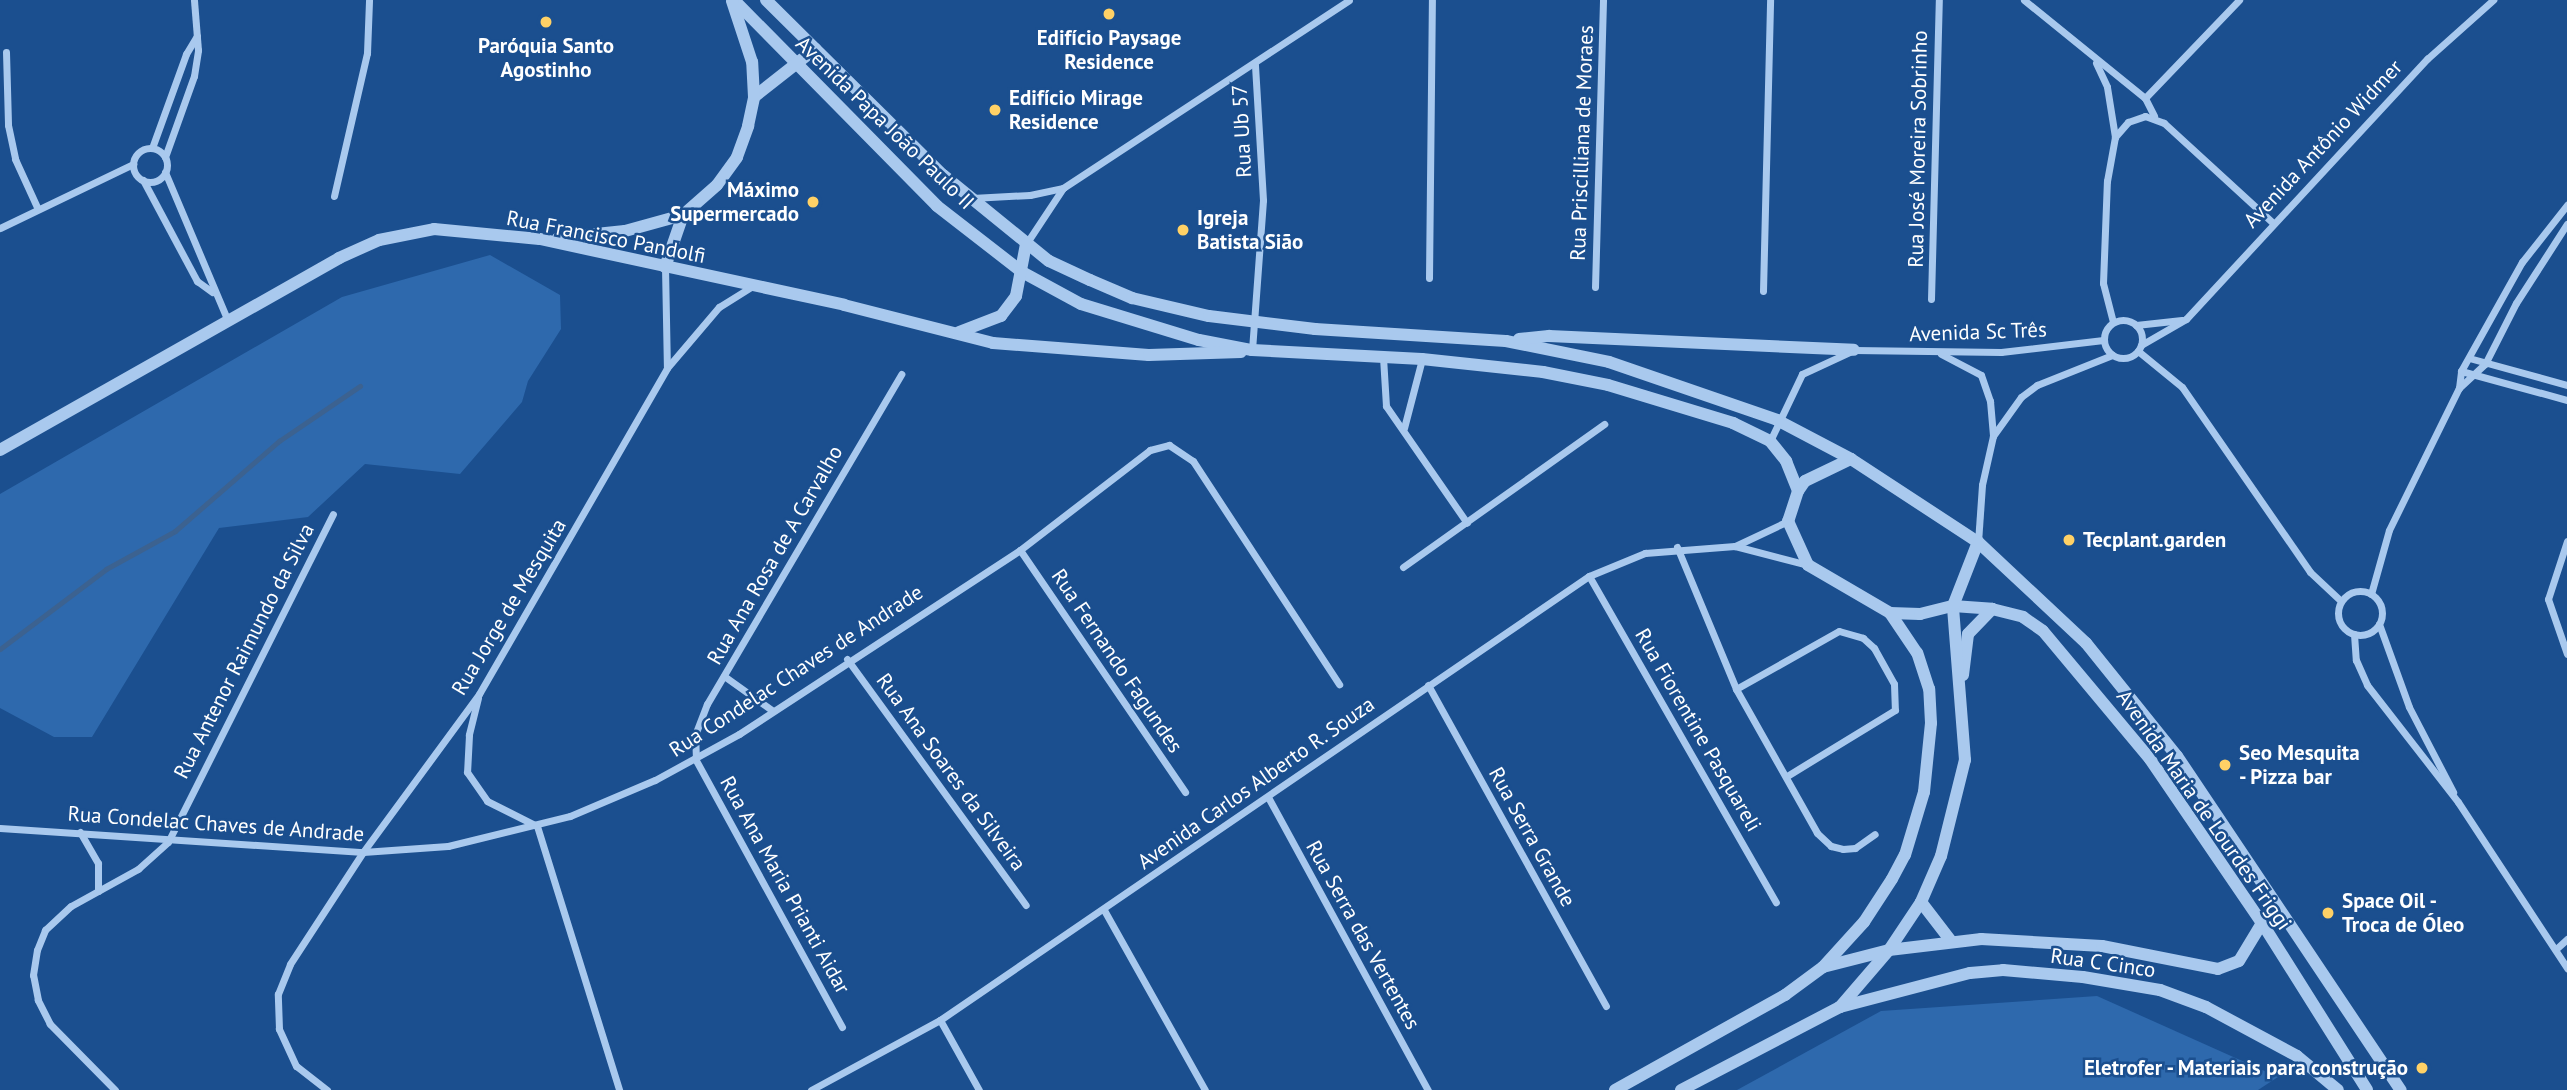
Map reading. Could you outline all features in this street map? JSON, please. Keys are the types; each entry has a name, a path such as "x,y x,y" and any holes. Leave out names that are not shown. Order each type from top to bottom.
{"street":[{"path":"194,0 198,36 194,76 165,157 165,172 212,292 227,319"},
{"path":"334,196 367,53 369,0"},
{"path":"540,239 625,231 683,215 717,185 737,157 754,97 752,61 732,0"},
{"name":"Avenida Papa João Paulo II","path":"732,0 937,206 1022,272 1093,309 1199,340 1252,350"},
{"name":"Avenida Papa João Paulo II","path":"766,0 908,144 1049,261 1132,298 1255,323"},
{"path":"971,198 1030,195 1063,188 1349,0"},
{"path":"1429,278 1432,0"},
{"name":"Rua Priscilliana de Moraes","path":"1595,288 1603,0"},
{"path":"1763,291 1770,0"},
{"name":"Rua José Moreira Sobrinho","path":"1931,299 1939,0"},
{"path":"2024,0 2145,98 2154,116 2272,222"},
{"path":"2145,98 2239,0"},
{"name":"Avenida Antônio Widmer","path":"2139,348 2186,320 2272,222 2427,59 2489,1"},
{"path":"152,148 186,54 198,36"},
{"path":"754,97 815,49"},
{"path":"6,52 8,125 15,159 37,207"},
{"path":"2095,60 2107,87 2115,137 2107,181 2103,283 2113,322 2104,340 2112,355"},
{"name":"Rua Ub 57","path":"1252,350 1263,200 1255,64"},
{"path":"2115,137 2128,122 2154,116"},
{"path":"152,148 165,157"},
{"path":"0,228 37,207 133,164 138,153 152,148"},
{"path":"133,164 197,281 212,292"},
{"path":"143,180 158,180 165,172"},
{"path":"956,332 1001,316 1016,296 1026,244 1063,188"},
{"path":"2371,594 2399,505 2459,388 2461,370 2522,262 2567,205"},
{"path":"667,368 665,267 683,215"},
{"path":"2459,388 2476,376 2484,364 2516,303 2567,224"},
{"name":"Rua Francisco Pandolfi","path":"0,450 227,319 339,258 407,233 434,229 540,239 956,332 993,343 1087,351 1216,356 1252,350"},
{"name":"Rua Jorge de Mesquita","path":"327,1090 296,1066 285,1049 279,1029 278,994 290,964 363,852 479,694 667,368 719,307 751,287"},
{"path":"2113,322 2125,320 2136,325 2186,320"},
{"name":"Avenida Maria de Lourdes Friggi","path":"1255,323 1506,341 1609,362 1777,421 1851,459 1978,542 2086,643 2176,756 2401,1090"},
{"path":"2136,325 2139,348 2182,387 2310,572 2341,601"},
{"path":"1506,341 1549,336 1854,350"},
{"name":"Avenida Sc Três","path":"1854,350 2029,351 2104,340"},
{"path":"1993,436 2021,397 2037,385 2112,355 2128,358 2139,348"},
{"path":"1252,350 1422,359 1543,372 1608,385 1734,423 1770,441 1786,461 1798,491"},
{"path":"1770,441 1777,421 1802,374 1854,350"},
{"path":"1937,352 1981,375 1990,401 1993,436 1982,485 1978,542 1953,606 1953,649 1962,696"},
{"path":"1383,357 1385,406 1404,428 1467,523"},
{"path":"2469,358 2567,385"},
{"path":"1404,428 1422,359"},
{"path":"2461,370 2567,400"},
{"name":"Rua Ana Rosa de A Carvalho","path":"696,760 695,735 724,676 901,374"},
{"path":"1403,567 1604,425"},
{"name":"Rua Condelac Chaves de Andrade","path":"0,828 80,832 168,842 363,852 448,846 537,826 612,800 696,760 847,659 1020,550 1150,450 1169,445 1193,461 1339,684"},
{"path":"1808,565 1788,522 1798,491 1816,474 1851,459"},
{"name":"Rua Antenor Raimundo da Silva","path":"168,842 333,514"},
{"path":"1735,546 1788,522"},
{"path":"2567,541 2548,599 2567,654"},
{"path":"1615,1090 1785,995 1823,967 1864,922 1892,878 1905,855 1924,792 1929,689 1917,653 1890,613 1808,565 1735,546"},
{"name":"Avenida Carlos Alberto R. Souza","path":"811,1090 940,1020 1589,576 1619,561 1677,547 1735,546"},
{"path":"1677,547 1736,689 1817,833 1831,846 1855,848 1875,834"},
{"name":"Rua Fernando Fagundes","path":"1020,550 1185,792"},
{"name":"Rua Fiorentine Pasquareli","path":"1589,576 1776,902"},
{"path":"2458,802 2409,707 2379,624 2382,609 2371,594 2354,591 2341,601 2339,619 2354,634 2356,660 2367,685 2458,802 2567,968"},
{"name":"Avenida Maria de Lourdes Friggi","path":"1890,613 1920,614 1953,606 1992,609 2023,617 2075,666 2150,760 2262,923 2367,1090"},
{"path":"1681,1090 1840,1007 1889,950 1921,902 1941,856 1965,760 1962,696 1965,642 1992,609"},
{"path":"2354,634 2368,633 2379,624"},
{"path":"1736,689 1839,631 1863,638 1874,648 1894,684 1895,710 1787,776"},
{"name":"Rua Ana Soares da Silveira","path":"847,659 1026,905"},
{"path":"724,676 773,711"},
{"name":"Rua Serra Grande","path":"1428,685 1606,1006"},
{"path":"479,694 469,735 467,772 487,801 537,826 619,1090"},
{"name":"Rua Ana Maria Prianti Aidar","path":"696,760 842,1027"},
{"name":"Rua Serra das Vertentes","path":"1268,797 1427,1090"},
{"path":"80,832 98,863 98,891"},
{"path":"115,1090 50,1024 38,1000 33,975 45,930 71,906 138,869 168,842"},
{"path":"1921,902 1951,941"},
{"path":"1104,910 1205,1090"},
{"name":"Rua C Cinco","path":"1823,967 1889,950 1951,941 2035,940 2102,946 2218,969 2239,961 2262,923"},
{"path":"2556,949 2567,939"},
{"name":"Rua C Cinco","path":"1840,1007 1970,973 2003,970 2083,976 2160,990 2206,1007 2297,1056 2338,1090"},
{"path":"940,1020 979,1090"}],"shaded area":[{"path":"490,255 560,295 561,329 528,381 522,402 460,474 365,464 308,517 219,528 92,737 54,737 0,708 0,494 342,297"},
{"path":"2097,996 2278,1077 2258,1090 1737,1090 1881,1011"}],"waterway":[{"path":"0,649 106,569 175,531 279,441 360,386"}],"place":[{"name":"Edifício Paysage Residence","path":"1109,14"},
{"name":"Paróquia Santo Agostinho","path":"546,22"},
{"name":"Edifício Mirage Residence","path":"995,110"},
{"name":"Máximo Supermercado","path":"813,202"},
{"name":"Igreja Batista Sião","path":"1183,230"},
{"name":"Tecplant.garden","path":"2069,540"},
{"name":"Seo Mesquita - Pizza bar","path":"2225,765"},
{"name":"Space Oil - Troca de Óleo","path":"2328,913"},
{"name":"Eletrofer - Materiais para construção","path":"2422,1068"}]}
